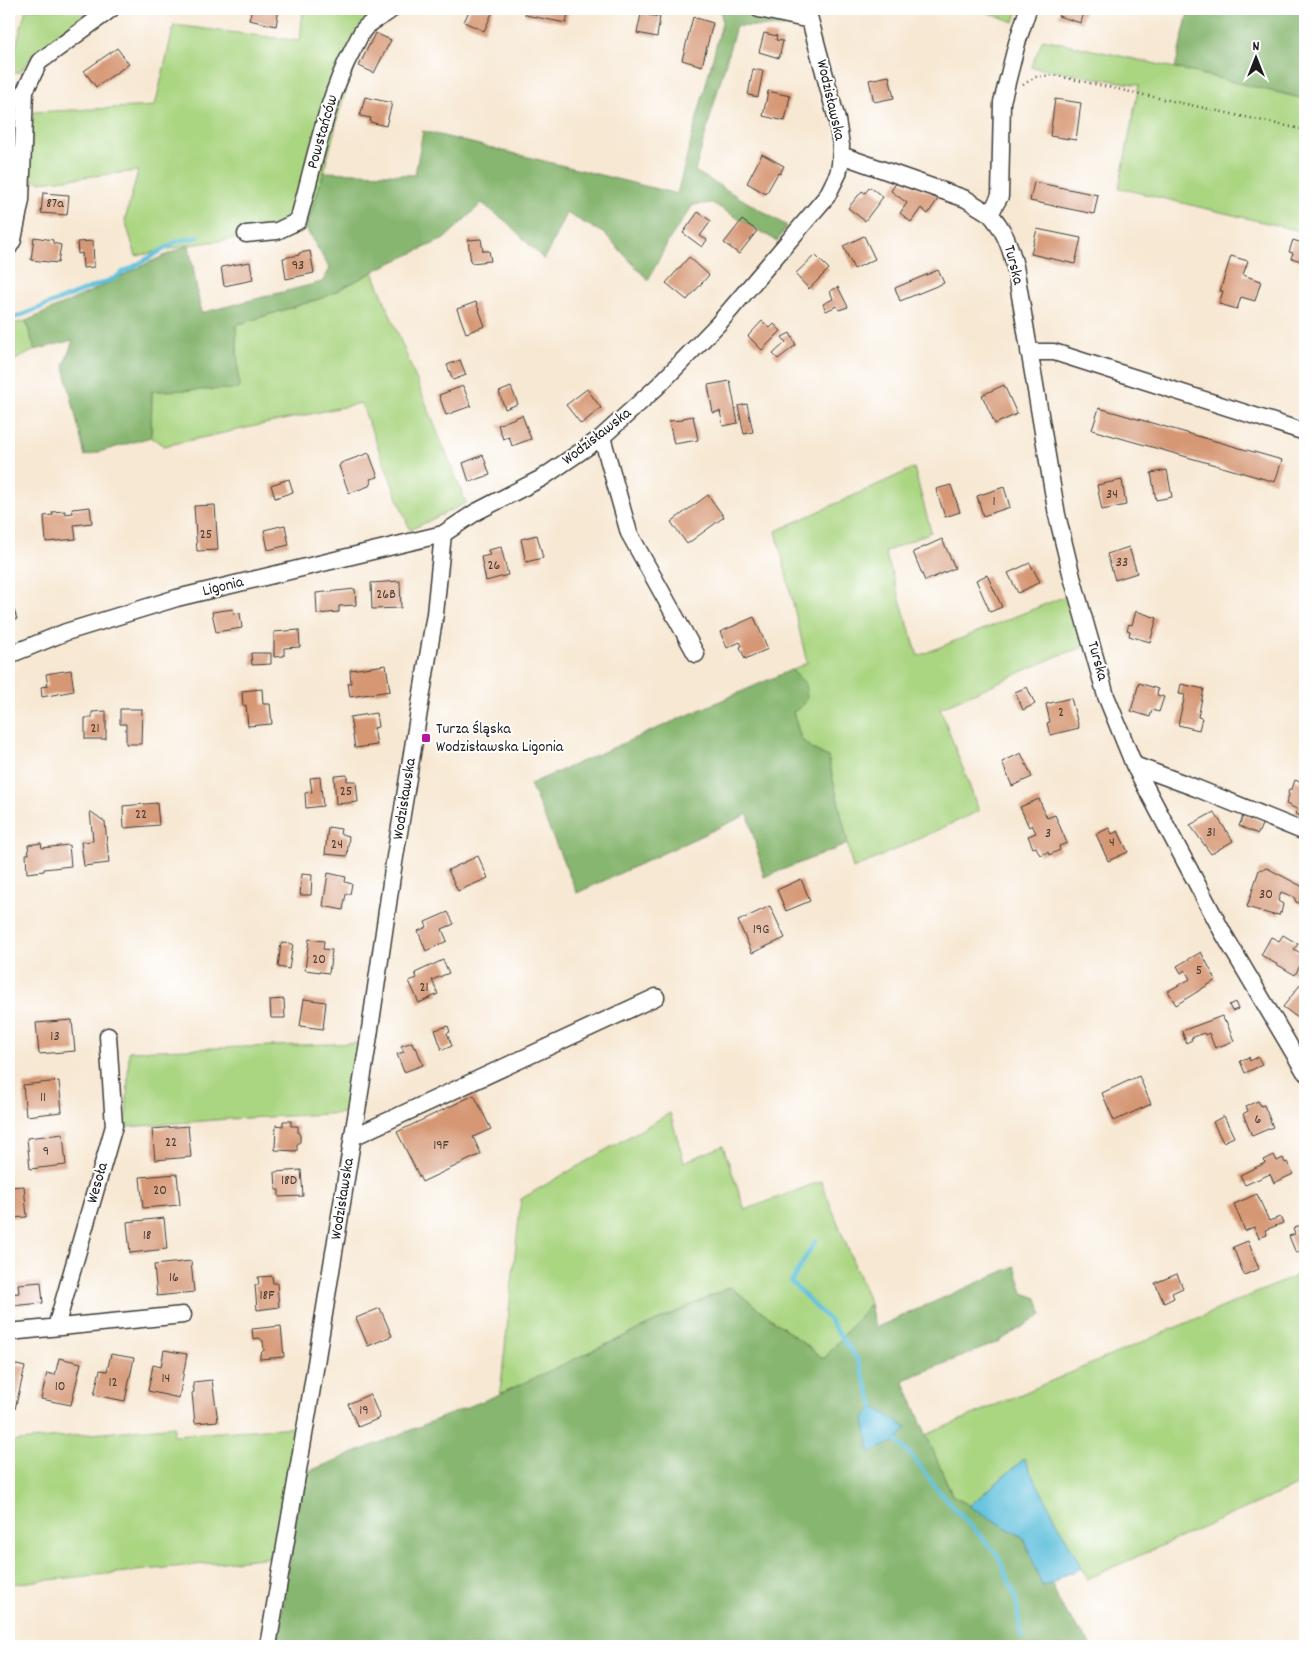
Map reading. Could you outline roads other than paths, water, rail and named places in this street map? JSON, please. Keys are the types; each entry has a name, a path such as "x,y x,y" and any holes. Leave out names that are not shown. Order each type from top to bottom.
{"street":[{"path":"9,246 13,240 21,200 25,90 39,62 111,9"},
{"name":"Powstańców","path":"246,234 277,231 298,221 332,98 347,61 363,30 371,22 392,9"},
{"path":"759,9 809,14"},
{"path":"990,214 1000,196 1002,102 1012,59 1028,9"},
{"name":"Wodzisławska","path":"268,1646 353,1137 393,869 435,614 443,534 476,512 542,478 602,437 658,386 719,323 820,204 834,184 838,174 841,145 837,120 809,14"},
{"name":"Turska","path":"841,155 966,199 990,214 1004,234 1012,254 1058,515 1072,577 1106,696 1134,765 1223,933 1305,1072"},
{"path":"1029,352 1054,352 1305,432"},
{"path":"602,437 629,533 696,654"},
{"name":"Ligonia","path":"9,656 66,632 177,598 443,534"},
{"path":"1134,765 1305,832"},
{"path":"353,1137 656,997"},
{"name":"Wesoła","path":"56,1327 114,1126 108,1036"},
{"path":"9,1332 183,1315"}],"water":[{"path":"874,1406 907,1428 897,1441 870,1452 864,1419"},
{"path":"1024,1459 1082,1568 1065,1575 1052,1584 1042,1586 1024,1538 969,1506"}],"waterway":[{"path":"9,320 115,278 178,241 199,237"},
{"path":"816,1240 791,1282 830,1321 858,1361 874,1406"},
{"path":"897,1441 916,1461 936,1488 998,1555 1016,1599 1021,1637"}],"place":[{"name":"Turza Śląska Wodzisławska Ligonia","path":"426,738"}]}
